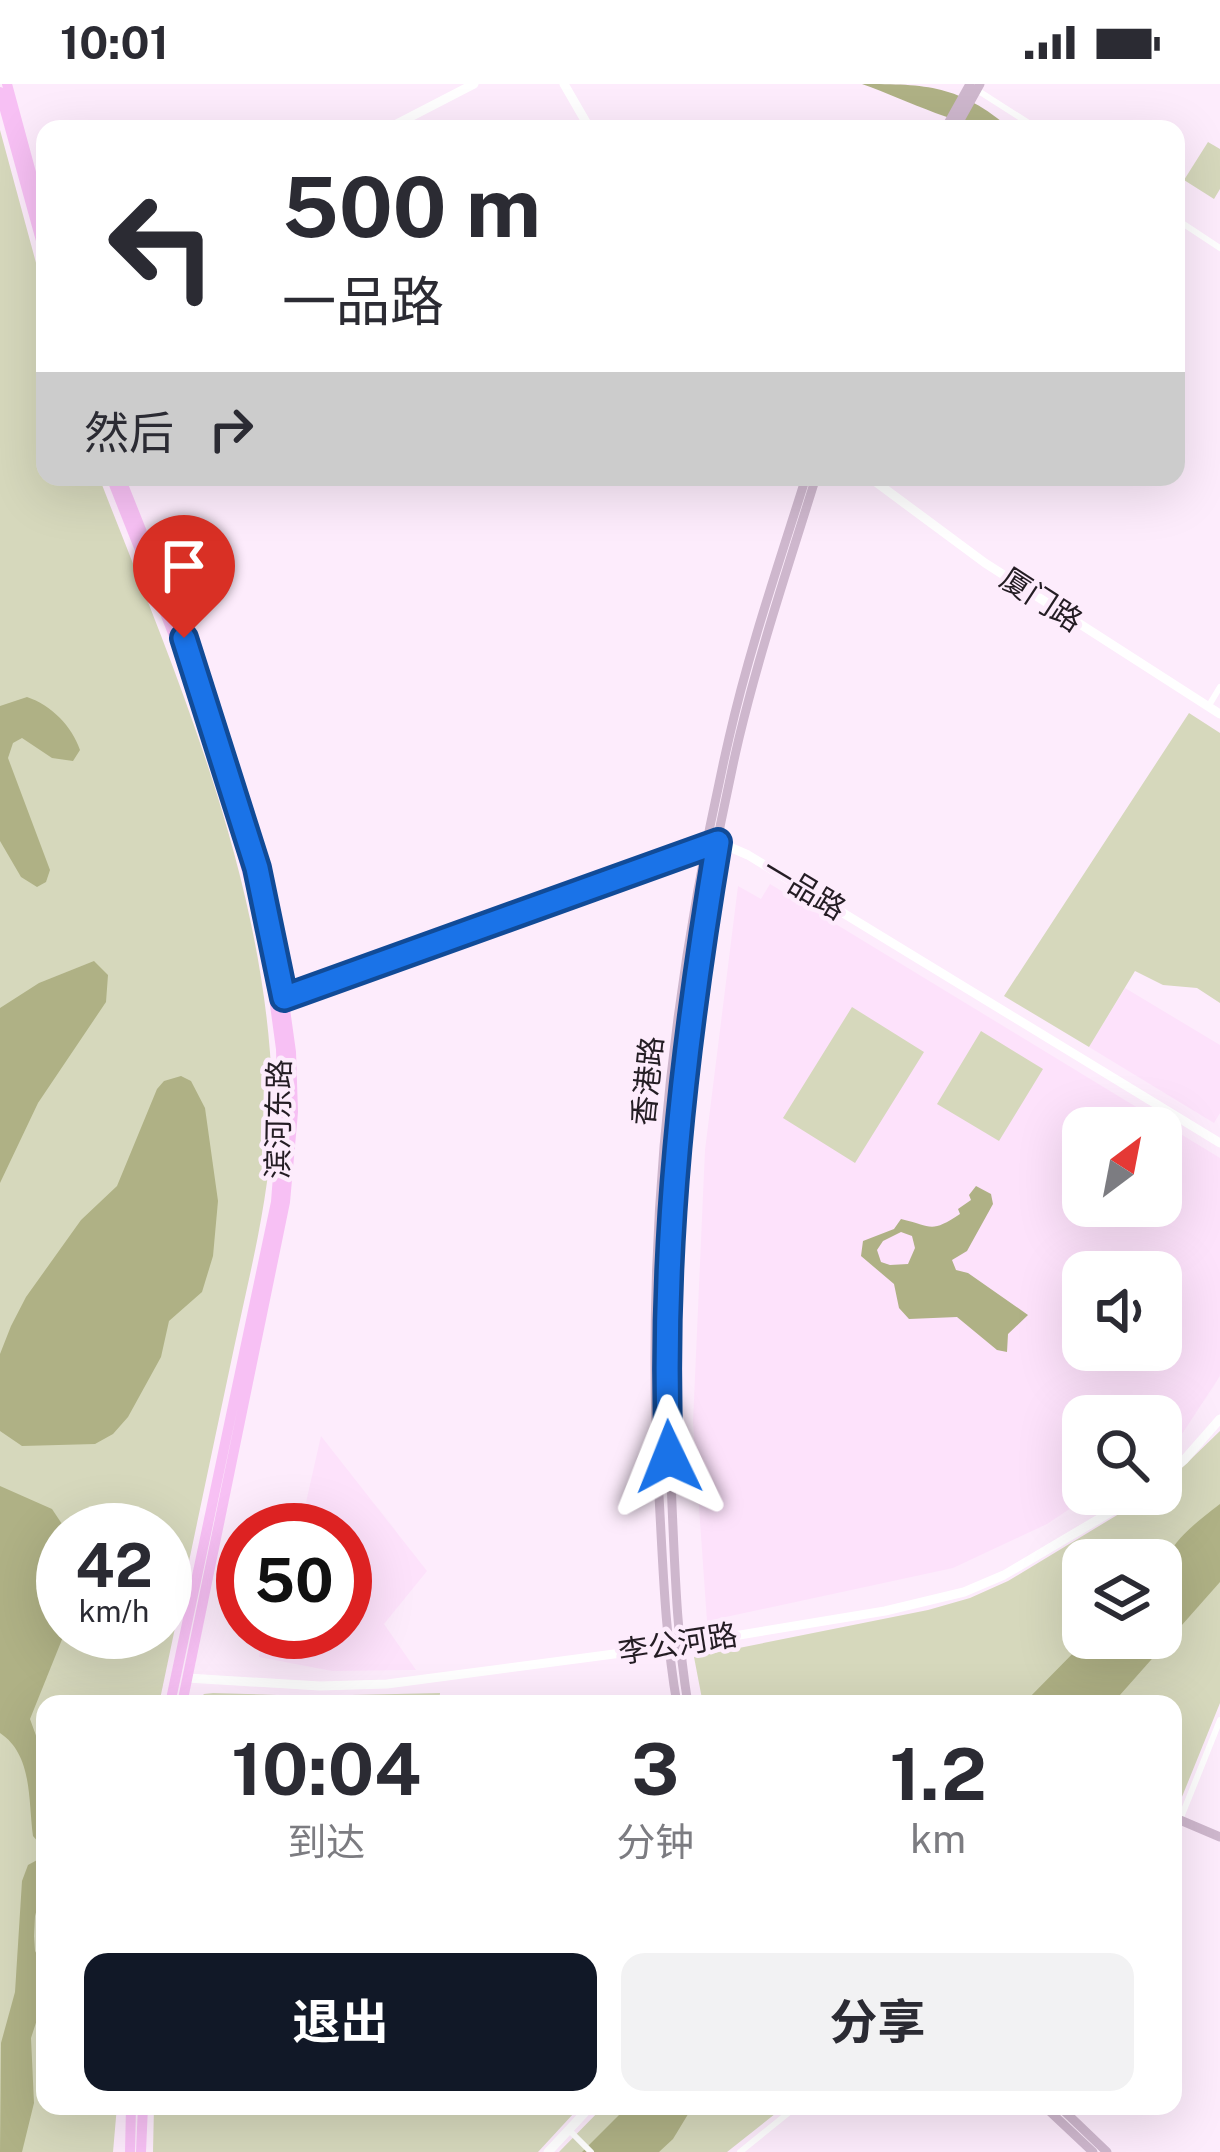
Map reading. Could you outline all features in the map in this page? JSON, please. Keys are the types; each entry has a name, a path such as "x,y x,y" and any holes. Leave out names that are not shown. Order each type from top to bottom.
{"main road":[{"path":"7,84 36,191"},
{"path":"956,120 973,90"},
{"path":"0,92 36,222"},
{"name":"滨河东路","path":"119,486 184,661 227,797 267,946 281,1048 283,1111 276,1202 172,1695"},
{"name":"滨河东路","path":"120,486 198,673 257,868 284,998 292,1112 285,1202 184,1695"},
{"name":"香港路","path":"676,1695 654,1411 658,1235 670,1078 706,846 730,735 803,486"},
{"name":"香港路","path":"686,1695 673,1646 667,1411 670,1244 698,961 745,718 813,486"},
{"path":"1182,1826 1220,1837"},
{"path":"130,2152 131,2115"},
{"path":"141,2152 142,2115"},
{"path":"1054,2115 1093,2152"},
{"path":"1068,2115 1107,2152"}],"street":[{"path":"404,120 474,84"},
{"path":"564,84 585,120"},
{"path":"973,90 1023,120"},
{"path":"1185,225 1220,248"},
{"name":"厦门路","path":"881,486 985,563 1220,714"},
{"path":"1208,706 1220,687"},
{"path":"284,998 718,842"},
{"name":"一品路","path":"718,842 748,855 1220,1143"},
{"path":"1182,1462 1220,1419"},
{"name":"李公河路","path":"187,1678 320,1686 387,1684 673,1646 885,1611 964,1592 1004,1575 1105,1515"},
{"path":"1182,1810 1220,1720"},
{"path":"548,2152 583,2115"},
{"path":"747,2150 787,2115"},
{"path":"569,2130 590,2152"}],"shaded area":[{"path":"862,84 941,90 975,103 1000,120 954,119"},
{"path":"0,130 36,263 36,486 102,486 185,700 234,852 265,1008 272,1087 270,1153 255,1251 192,1548 192,1503 36,1503 36,1659 169,1659 161,1695 36,1695 36,2115 116,2115 113,2152 0,2152"},
{"path":"1208,142 1220,149 1220,189 1214,199 1185,178"},
{"path":"27,697 60,718 80,750 73,761 52,758 22,738 13,743 8,758 50,870 46,882 37,887 21,877 0,841 0,706"},
{"path":"1189,713 1220,733 1220,1003 1197,988 1163,985 1135,971 1089,1047 1004,996"},
{"path":"770,884 1136,1107 1062,1107 1062,1227 1182,1227 1182,1135 1220,1158 1220,1376 1182,1434 1182,1395 1062,1395 1062,1514 1047,1524 953,1568 707,1621 693,1422 705,1150 738,886 761,899"},
{"path":"94,961 108,975 106,1002 38,1103 0,1183 0,1008 39,983"},
{"path":"1125,988 1220,1045 1220,1113 1214,1123 1089,1047"},
{"path":"852,1007 924,1052 855,1163 783,1118"},
{"path":"981,1031 1043,1069 999,1141 937,1104"},
{"path":"181,1076 191,1081 205,1108 218,1201 213,1256 202,1292 169,1321 161,1357 128,1417 113,1434 95,1444 22,1446 0,1431 0,1354 11,1326 81,1220 117,1186 157,1089 164,1081"},
{"path":"976,1186 991,1194 993,1204 967,1251 952,1260 956,1270 968,1273 1028,1315 1008,1334 1007,1352 997,1350 957,1317 909,1319 899,1308 894,1284 861,1256 863,1241 894,1229 901,1219 931,1227 942,1224 960,1214 958,1209 971,1200","holes":["901,1232 912,1236 915,1248 908,1264 881,1262 877,1250 883,1241"]},
{"path":"1220,1431 1220,1703 1182,1797 1182,1695 701,1695 694,1657 970,1598 1062,1548 1062,1659 1182,1659 1182,1539 1078,1539 1117,1515 1182,1515 1182,1468"},
{"path":"321,1436 427,1571 384,1624 416,1670 332,1671 269,1659 372,1659 372,1503 306,1503"},
{"path":"0,1486 38,1503 36,1659 54,1659 30,1719 36,1736 36,1840 24,1766 11,1742 0,1733"},
{"path":"1220,1504 1220,1582 1182,1625 1180,1539"},
{"path":"1067,1659 1152,1659 1120,1695 1032,1695"},
{"path":"36,1861 34,2103 22,2152 0,2152 1,2043 15,1992 22,1881 28,1865"},
{"path":"154,2115 572,2115 538,2152 153,2152"},
{"path":"595,2115 774,2115 727,2152 559,2152"},
{"path":"619,2115 688,2115 659,2152 582,2152"}],"route":[{"path":"184,638 257,868 284,998 718,842 698,961 671,1227 669,1457"}]}
